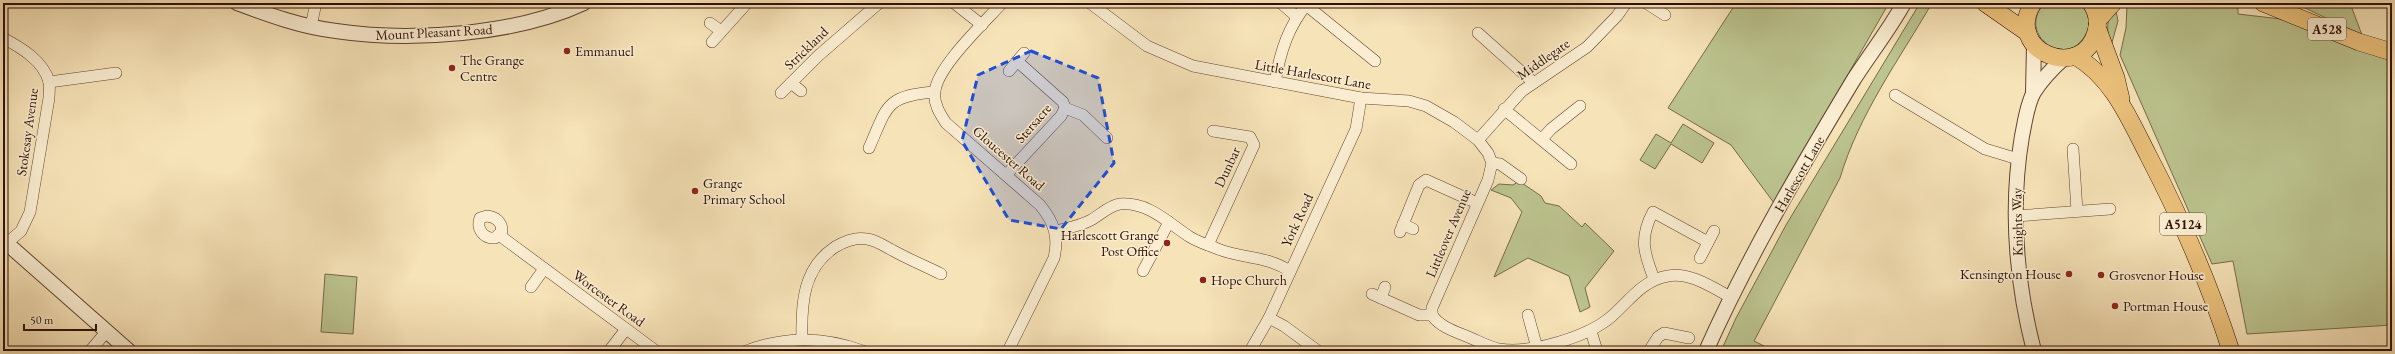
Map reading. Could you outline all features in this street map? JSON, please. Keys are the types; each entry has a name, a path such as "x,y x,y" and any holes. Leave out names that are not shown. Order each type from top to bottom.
{"main road":[{"path":"1985,3 2031,39 2043,53 2053,57 2070,57 2090,44 2097,24 2113,3"},
{"path":"2031,39 2026,21 2032,3"},
{"path":"2091,3 2097,24"},
{"name":"A528","path":"2263,3 2359,42 2392,52"},
{"name":"A5124","path":"2097,24 2116,78 2121,103"},
{"name":"A5124","path":"2070,57 2096,70 2121,103 2177,211 2231,351"}],"street":[{"name":"Mount Pleasant Road","path":"237,3 272,16 311,26 369,35 454,34 502,29 555,14 584,3"},
{"path":"311,26 316,3"},
{"path":"712,42 747,3"},
{"name":"Strickland","path":"781,93 879,3"},
{"path":"954,3 982,25"},
{"path":"870,148 881,120 893,102 912,95 934,92 945,69 1002,3"},
{"name":"Little Harlescott Lane","path":"1090,3 1122,29 1167,56 1193,66 1360,98 1418,103 1441,113 1478,140 1488,153 1492,163"},
{"path":"1281,3 1297,17"},
{"name":"Middlegate","path":"1478,140 1504,109 1533,82 1587,46 1617,16 1626,3"},
{"path":"1646,3 1666,15"},
{"name":"Harlescott Lane","path":"1706,351 1730,297 1796,177 1855,78 1904,3"},
{"path":"1276,82 1282,48 1297,17 1307,4 1375,61"},
{"path":"710,22 721,31"},
{"path":"1478,33 1533,82"},
{"name":"Stokesay Avenue","path":"3,38 31,56 43,69 49,82 49,98 30,212 21,231 5,242"},
{"name":"Knights Way","path":"2031,39 2033,93"},
{"name":"Stersacre","path":"1006,175 1061,116 1065,108 1063,102 1021,57 1009,70"},
{"name":"Knights Way","path":"2034,351 2020,280 2016,216 2018,159 2025,120 2033,93 2043,78 2070,57"},
{"path":"49,82 117,70 111,84"},
{"name":"Strickland","path":"791,83 801,92"},
{"name":"Gloucester Road","path":"934,92 938,112 946,123 1044,210 1056,231"},
{"path":"1896,95 1985,149 2018,159"},
{"name":"York Road","path":"1250,351 1269,318 1356,129 1360,98"},
{"path":"1542,139 1551,129 1580,106"},
{"name":"Stersacre","path":"1065,108 1083,115 1107,138"},
{"path":"1504,109 1571,164"},
{"name":"Dunbar","path":"1208,245 1254,145 1250,137 1213,131"},
{"path":"2073,149 2077,211"},
{"path":"1492,163 1500,164 1521,179"},
{"name":"Littleover Avenue","path":"1432,315 1432,308 1488,180 1492,163"},
{"path":"1413,229 1401,228 1419,185 1426,180 1478,203"},
{"path":"1008,351 1054,258 1057,245 1056,231 1090,220 1118,204 1136,204 1151,210 1191,238 1232,254 1264,258 1277,262 1290,271"},
{"path":"2016,216 2110,209"},
{"path":"1654,279 1645,255 1644,240 1645,227 1653,212 1708,242"},
{"path":"1143,270 1169,222"},
{"path":"1700,258 1714,231"},
{"name":"Worcester Road","path":"499,235 656,351"},
{"path":"802,339 801,310 804,289 812,271 825,254 840,244 853,239 867,239 941,274"},
{"path":"5,242 129,351"},
{"path":"532,287 544,269"},
{"path":"1385,287 1377,296 1419,314 1432,315 1440,324 1488,348 1510,350 1537,348 1562,342 1591,331 1612,316 1639,289 1654,279 1670,276 1686,276 1709,285 1730,297"},
{"path":"1528,316 1537,348"},
{"path":"1269,318 1284,326 1318,351"},
{"path":"609,351 626,329"},
{"path":"90,351 107,331"},
{"path":"1591,331 1597,351"},
{"path":"1649,351 1658,337 1664,333 1689,338"},
{"path":"746,351 779,341 802,339 830,341 863,351"}],"highlighted area":[{"path":"1031,51 1098,78 1114,163 1061,229 1009,220 962,141 978,75"}],"green space":[{"path":"1736,3 1889,3 1774,203 1731,145 1668,108"},
{"path":"1920,3 1932,3 1869,110 1848,154 1840,178 1754,341 1774,351 1721,351 1736,318 1786,225"},
{"path":"2045,3 2080,3 2087,14 2089,26 2086,34 2077,45 2067,49 2056,49 2047,44 2040,36 2036,26 2037,15"},
{"path":"2138,3 2238,3 2238,14 2281,19 2392,57 2392,325 2247,334 2233,261 2212,264 2120,55 2126,28 2127,5"},
{"path":"2317,3 2350,3 2362,35 2303,7"},
{"path":"2115,6 2118,21 2111,46 2108,35 2108,21"},
{"path":"1683,124 1714,143 1702,163 1671,144 1655,169 1640,160 1656,134 1671,143"},
{"path":"1519,181 1541,196 1545,203 1559,206 1582,227 1585,223 1614,251 1585,288 1590,307 1580,312 1569,276 1528,258 1494,277 1522,212 1511,198 1491,190 1499,184 1513,185"},
{"path":"325,274 357,277 353,334 321,332"}],"place":[{"name":"Emmanuel","path":"567,51"},
{"name":"The Grange Centre","path":"452,68"},
{"name":"Grange Primary School","path":"695,191"},
{"name":"Harlescott Grange Post Office","path":"1167,243"},
{"name":"Kensington House","path":"2069,274"},
{"name":"Grosvenor House","path":"2101,275"},
{"name":"Hope Church","path":"1203,280"},
{"name":"Portman House","path":"2115,306"}]}
